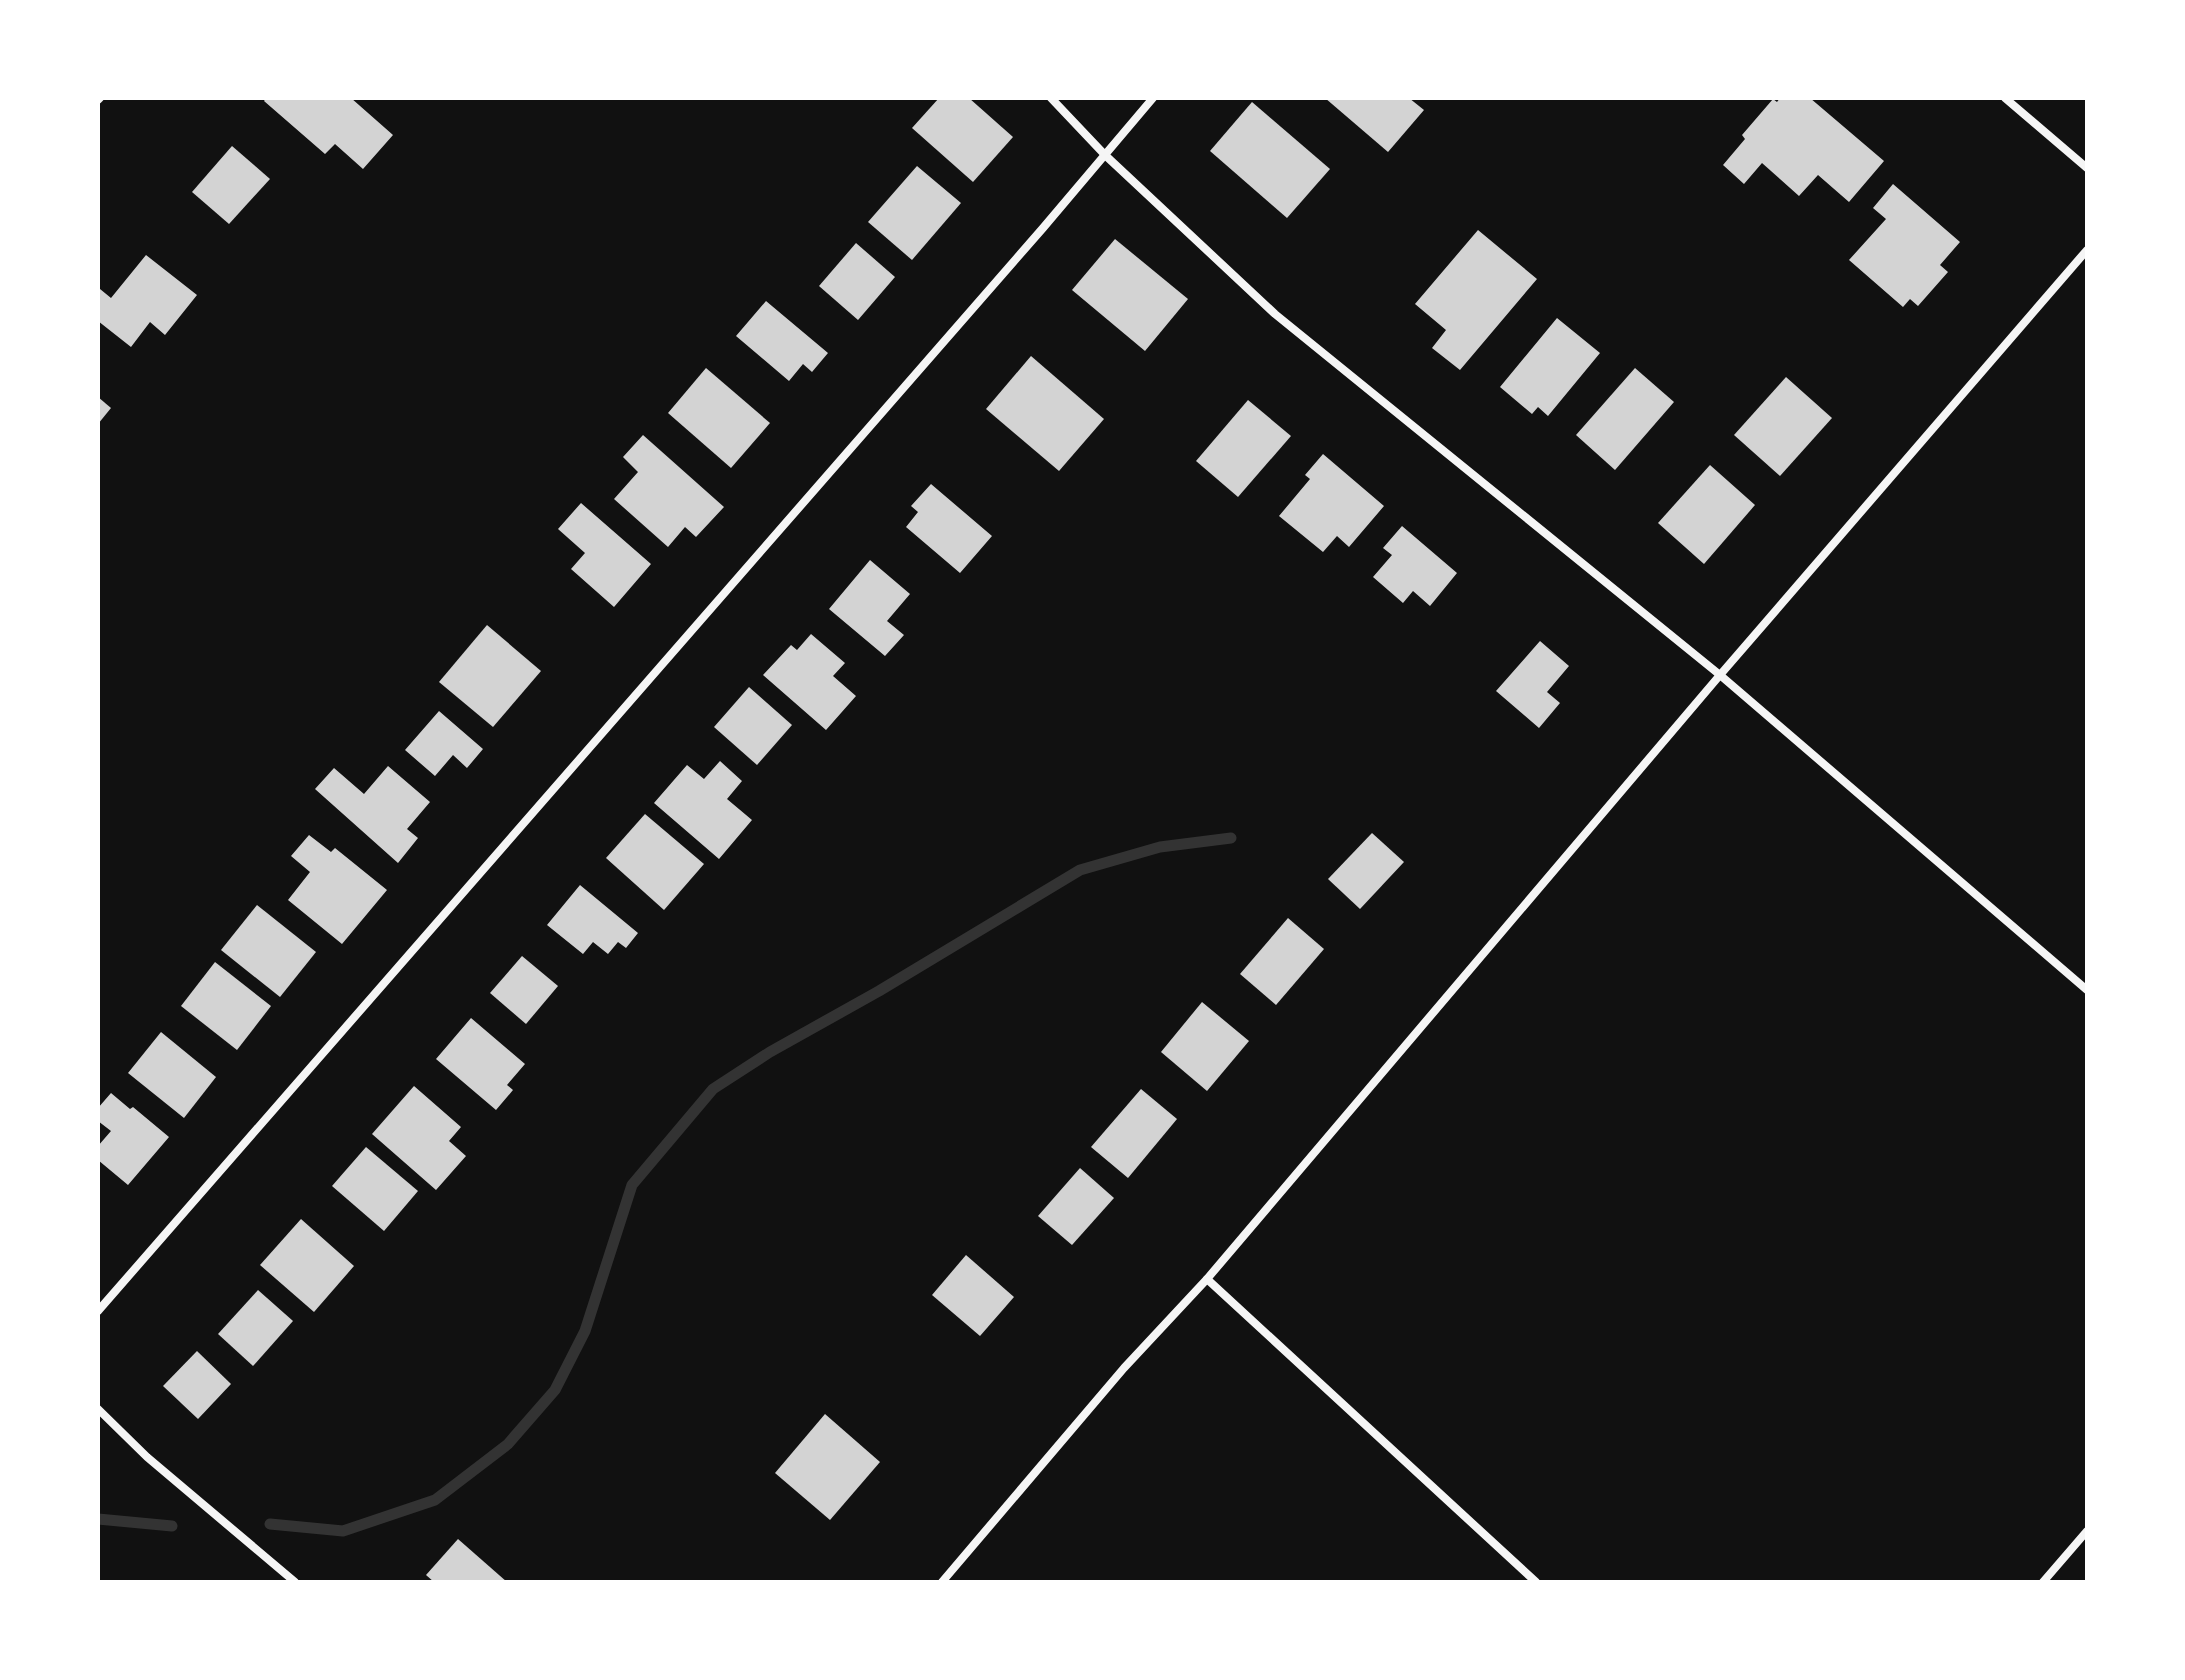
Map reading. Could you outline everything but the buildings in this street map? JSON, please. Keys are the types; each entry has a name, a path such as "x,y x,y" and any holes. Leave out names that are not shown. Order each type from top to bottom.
{"street":[{"path":"1051,98 1105,155 1275,314 1720,675 2087,990"},
{"path":"98,1311 1022,253 1153,98"},
{"path":"2005,98 2087,168"},
{"path":"942,1582 1124,1368 1207,1279 1720,675 2087,250"},
{"path":"1207,1279 1536,1582"},
{"path":"98,1409 147,1457 295,1582"},
{"path":"2043,1582 2087,1531"}],"waterway":[{"path":"270,1524 343,1531 435,1500 508,1444 555,1390 585,1331 632,1185 713,1089 770,1052 879,991 1080,870 1160,847 1231,838"},
{"path":"98,1519 172,1526"}]}
